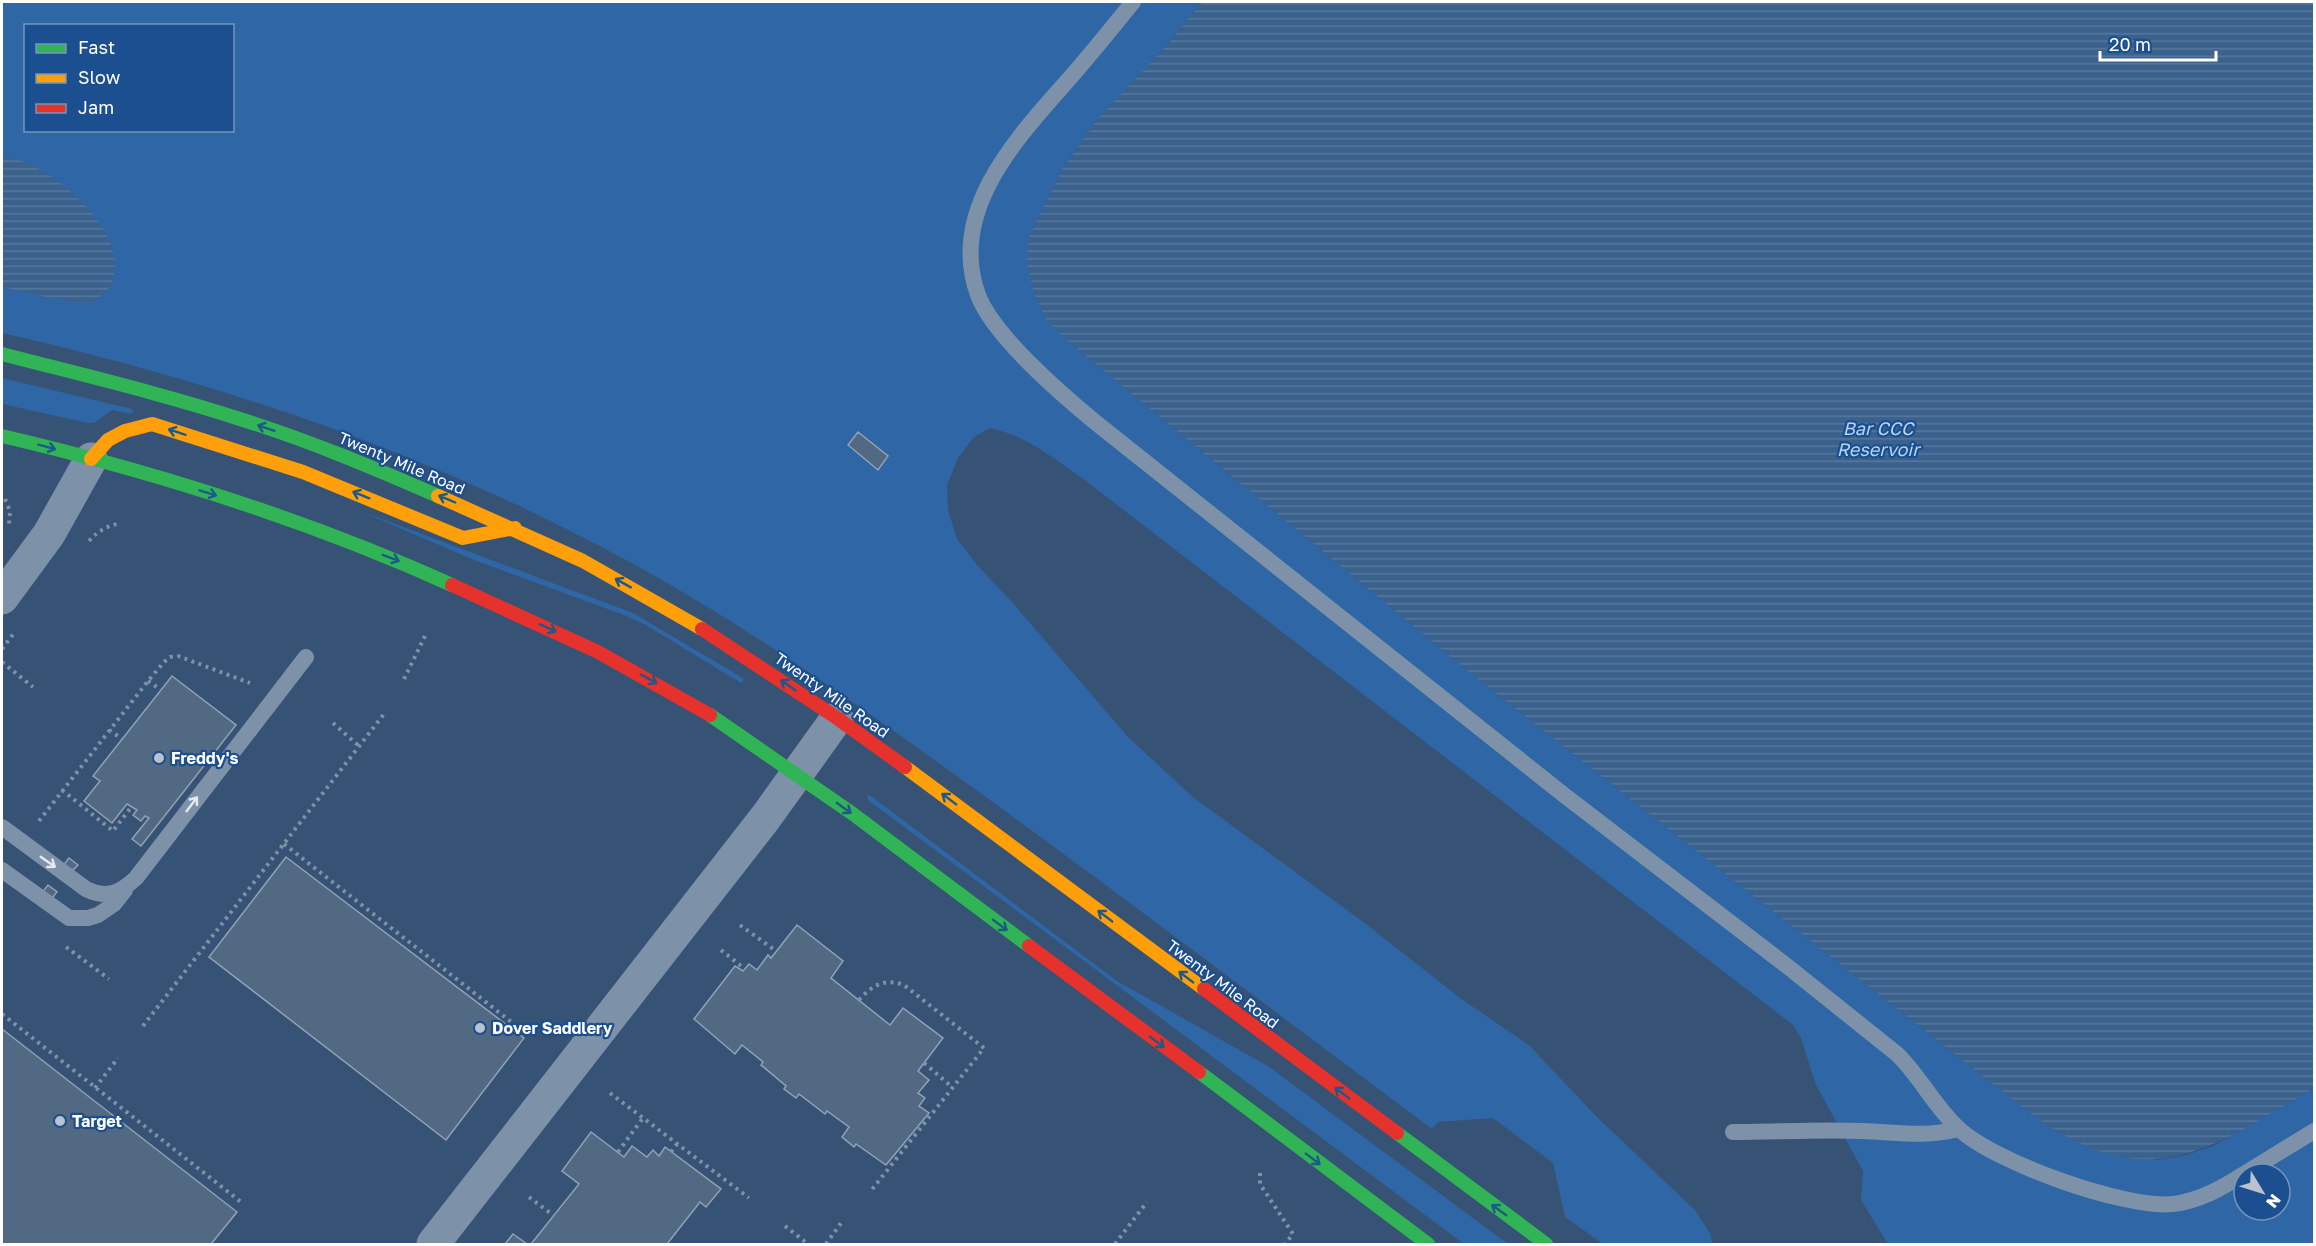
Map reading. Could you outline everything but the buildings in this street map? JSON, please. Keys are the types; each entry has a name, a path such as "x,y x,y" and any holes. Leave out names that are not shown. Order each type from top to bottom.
{"main road":[{"name":"Twenty Mile Road","path":"2,354 110,381 244,420 365,464 515,528 583,561 697,625 837,718 940,792 1546,1245"},
{"path":"91,459 108,440 125,431 152,424 303,472 463,538 515,528"},
{"path":"2,436 200,490 280,516 392,558 598,651 697,706 797,774 1428,1245"}],"street":[{"path":"2,598 49,534 91,459"},
{"path":"433,1245 759,826 837,718"}],"lane":[{"path":"1133,2 1010,148 991,177 972,237 971,268 979,296 994,322 1051,383 1095,422 1528,766 1897,1054 1910,1066 1958,1129 1993,1152 2049,1176 2096,1192 2151,1205 2175,1204 2199,1198 2232,1182"},
{"path":"2,870 64,915 80,919 106,910 136,878 306,657"},
{"path":"2,827 96,894 107,895 118,892 136,878"},
{"path":"1733,1132 1861,1131 1937,1135 1958,1129"},
{"path":"2264,1162 2314,1131"}],"path":[{"path":"4,499 10,511 7,530"},
{"path":"405,679 425,636"},
{"path":"36,825 148,681 170,657 178,656 252,683 255,678"},
{"path":"2,662 33,687"},
{"path":"148,681 161,690"},
{"path":"143,1026 384,714"},
{"path":"333,723 359,746"},
{"path":"109,730 122,739"},
{"path":"62,790 113,831 132,806"},
{"path":"284,844 519,1028 552,1026"},
{"path":"740,925 776,951"},
{"path":"720,950 745,969"},
{"path":"859,1000 873,986 880,983 896,982 904,985 984,1048 870,1192"},
{"path":"2,1014 241,1202"},
{"path":"95,1088 118,1058"},
{"path":"924,1063 952,1087"},
{"path":"610,1093 749,1198"},
{"path":"618,1152 643,1118"},
{"path":"671,1152 677,1144"},
{"path":"1260,1173 1260,1184 1293,1234 1285,1245"},
{"path":"529,1197 554,1216"},
{"path":"1115,1245 1147,1202"},
{"path":"826,1245 842,1224"},
{"path":"785,1226 808,1245"}],"shaded area":[{"path":"2,2 1202,2 1168,44 1096,121 1063,168 1028,239 1074,346 1469,672 1985,1078 2057,1131 2157,1160 2186,1155 2213,1146 2314,1088 2314,1244 1888,1244 1861,1200 1863,1171 1815,1083 1801,1038 1793,1025 1082,478 1039,448 1004,432 990,428 974,437 958,458 947,485 948,510 957,539 1128,737 1193,797 1366,924 1460,998 1529,1045 1596,1116 1695,1210 1711,1235 1712,1244 1603,1244 1565,1217 1553,1163 1493,1118 1438,1122 1432,1129 1005,811 829,686 693,598 570,530 413,459 251,401 169,376 2,333"},
{"path":"2,378 132,409 134,412 130,414 112,410 94,423 88,423 2,404"},
{"path":"358,510 633,613 743,678 743,682 741,683 644,624 624,615 474,560"},
{"path":"867,795 1117,981 1268,1066 1508,1244 1464,1244 868,800"}],"water":[{"name":"Bar CCC Reservoir","path":"1202,2 2314,2 2314,1088 2221,1140 2192,1152 2161,1158 2130,1158 2096,1150 2059,1132 1985,1078 1469,672 1074,346 1047,321 1034,293 1027,263 1028,239 1063,168 1096,121 1168,44"},
{"path":"2,157 28,163 58,181 88,208 100,224 109,240 114,257 114,274 111,284 98,299 82,303 2,287"}],"traffic: fast":[{"path":"2,354 153,393 243,420 342,455 438,496"},
{"path":"2,436 117,465 231,500 343,539 452,585"},
{"path":"710,715 853,814 1029,946"},
{"path":"1199,1072 1428,1244"},
{"path":"1397,1133 1546,1244"}],"traffic: slow":[{"path":"91,459 108,440 125,431 152,424 303,472 463,538 515,528"},
{"path":"438,496 583,561 702,629"},
{"path":"905,767 1204,989"}],"traffic: jam":[{"path":"452,585 598,652 710,715"},
{"path":"702,629 837,718 905,767"},
{"path":"1029,946 1199,1072"},
{"path":"1204,989 1397,1133"}],"place":[{"name":"Freddy's","path":"159,758"},
{"name":"Dover Saddlery","path":"480,1028"},
{"name":"Target","path":"60,1121"}]}
